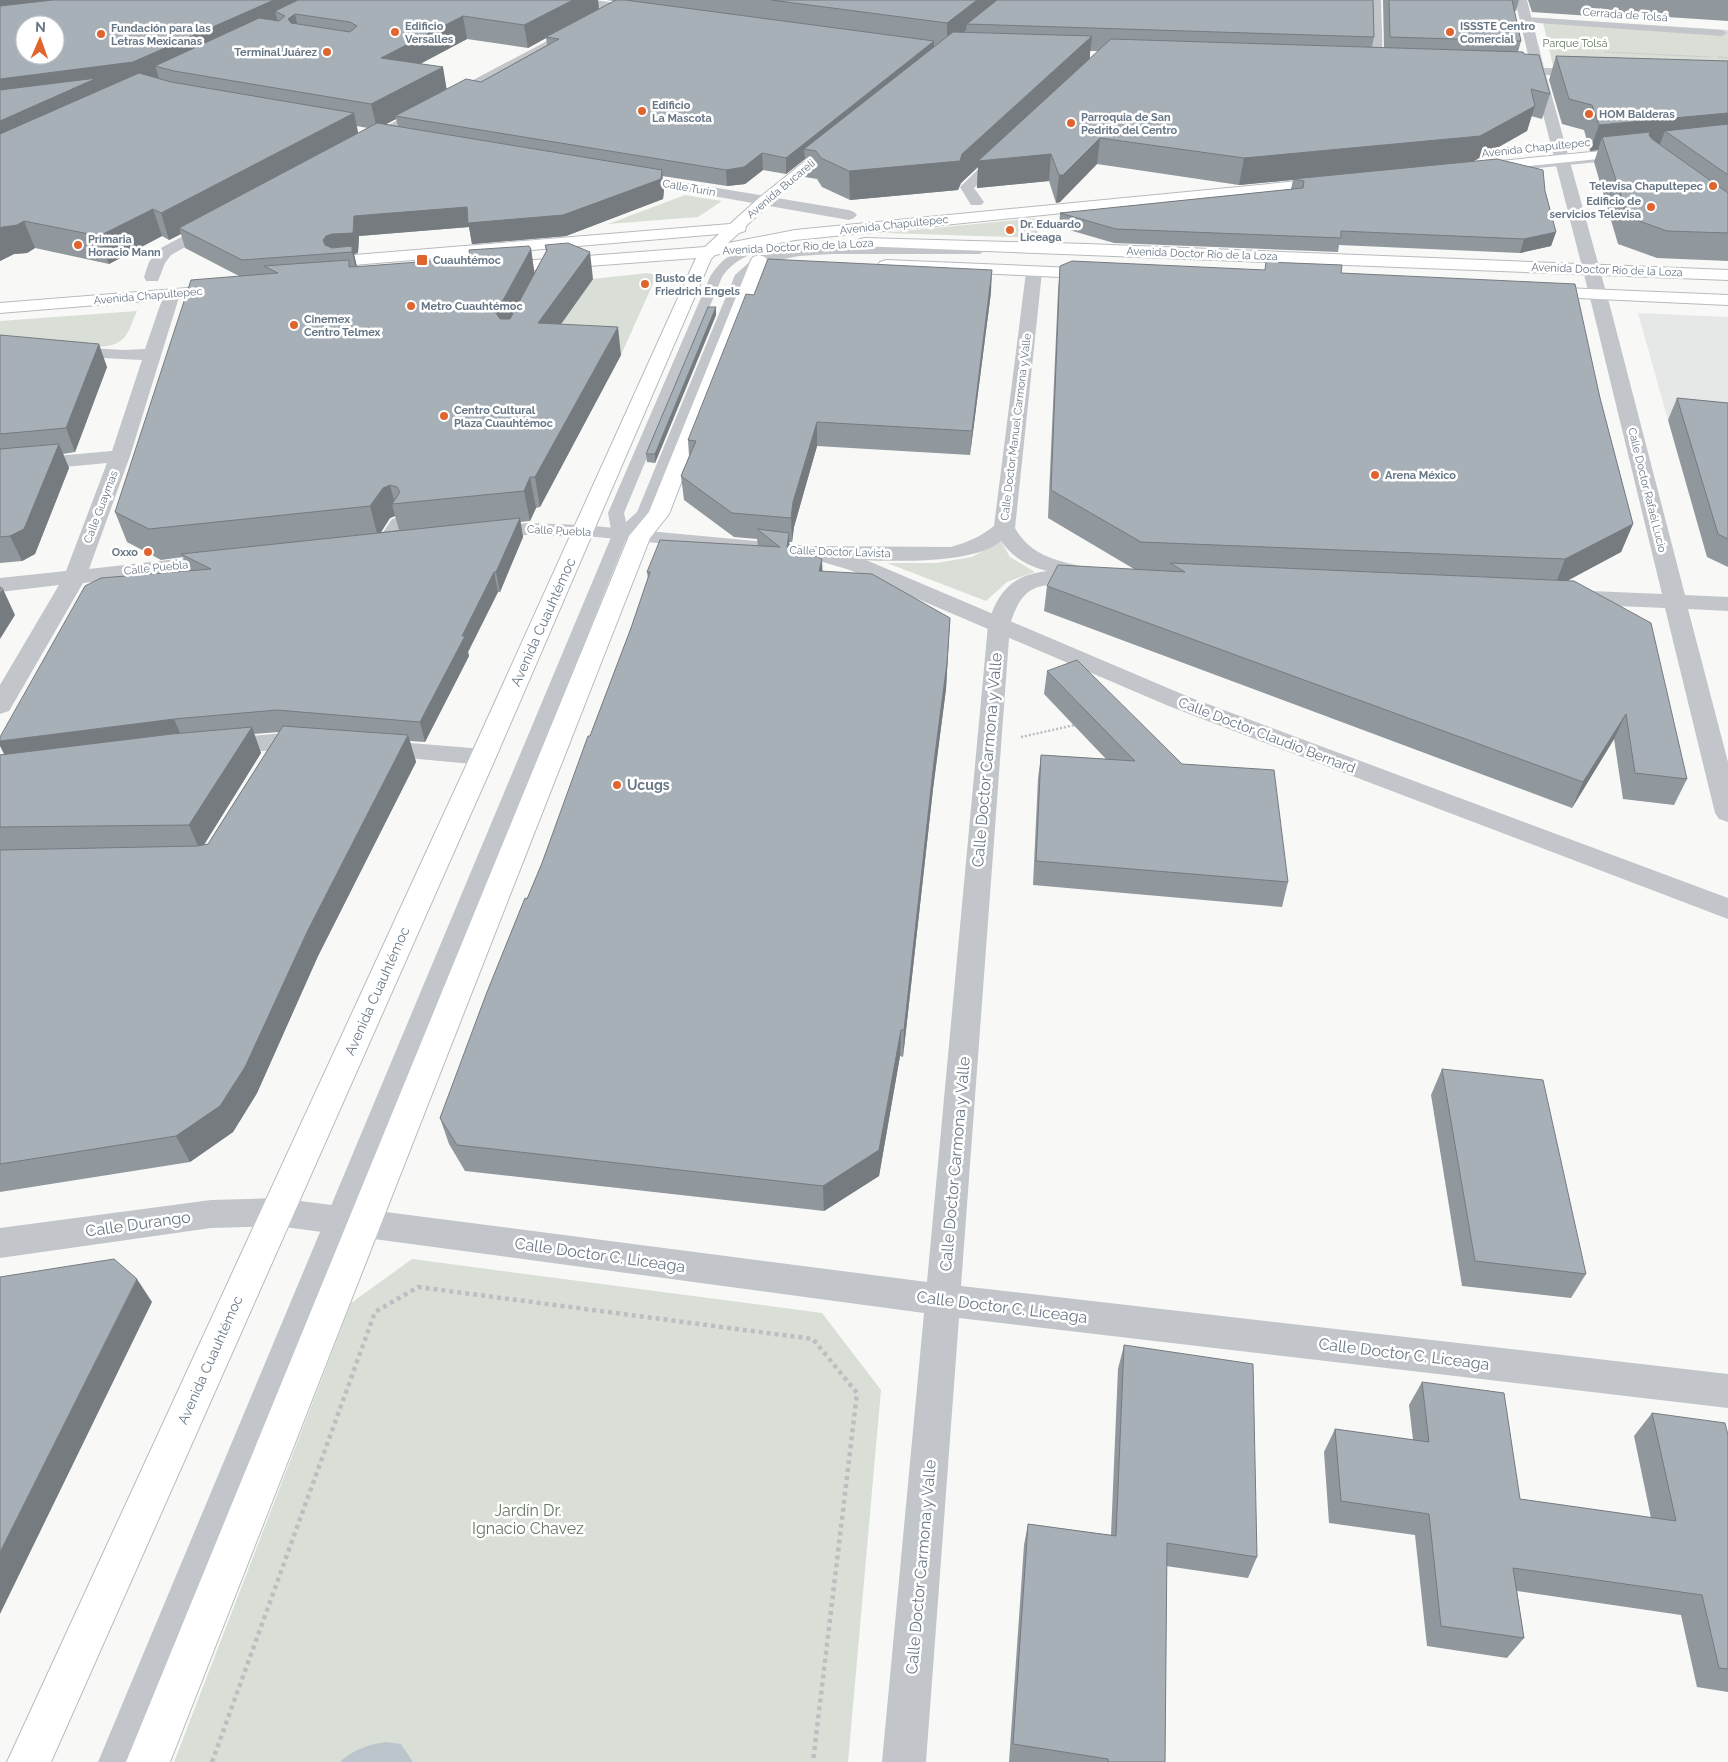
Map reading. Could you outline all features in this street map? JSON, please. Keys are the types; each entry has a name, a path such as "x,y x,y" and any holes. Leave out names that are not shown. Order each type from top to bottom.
{"main road":[{"name":"Avenida Bucareli","path":"735,228 764,201 843,137"},
{"name":"Avenida Chapultepec","path":"1476,154 1561,159 1633,139"},
{"name":"Avenida Chapultepec","path":"1465,173 1561,159 1649,155"},
{"name":"Avenida Chapultepec","path":"1050,210 1329,168"},
{"name":"Avenida Chapultepec","path":"477,270 540,270 708,252 795,235 1344,184"},
{"name":"Avenida Chapultepec","path":"956,204 981,202"},
{"path":"1050,210 1071,244 1087,249"},
{"name":"Avenida Chapultepec","path":"302,265 735,228 868,213"},
{"name":"Avenida Cuauhtémoc","path":"29,1762 483,757 672,328 708,252 735,228"},
{"name":"Avenida Doctor Río de la Loza","path":"708,252 735,256 755,255 870,243 1087,249 1728,275"},
{"name":"Avenida Doctor Río de la Loza","path":"708,252 1113,275"},
{"path":"148,1762 351,1221 630,536 659,514 755,255"},
{"name":"Avenida Chapultepec","path":"133,279 152,277 171,285"},
{"name":"Avenida Chapultepec","path":"0,308 171,285 240,288"},
{"name":"Avenida Doctor Río de la Loza","path":"1523,292 1728,300"}],"street":[{"path":"567,0 652,12"},
{"path":"352,150 630,0"},
{"path":"1375,0 1377,66"},
{"name":"Calle Doctor Rafaél Lucio","path":"1521,0 1598,295 1728,814"},
{"path":"1490,69 1602,73"},
{"path":"360,132 399,138"},
{"path":"981,202 967,189 968,187 1017,140"},
{"name":"Calle Turin","path":"610,174 849,215"},
{"path":"152,277 157,262 165,252 231,215"},
{"name":"Calle Doctor Manuel Carmona y Valle","path":"999,625 1006,601 1019,587 1043,579 1058,577 1102,576 1041,563 1028,557 1016,547 1004,528 1034,272"},
{"name":"Calle Guaymas","path":"0,706 75,577 120,456 153,354 171,285"},
{"path":"0,348 125,355 153,354"},
{"path":"0,467 120,456"},
{"name":"Calle Doctor Lavista","path":"630,536 810,552 916,554 951,553 975,547 990,540 1004,528"},
{"name":"Calle Puebla","path":"469,535 526,529 583,531 630,536"},
{"path":"373,545 412,541"},
{"name":"Calle Doctor Claudio Bernard","path":"810,552 858,565 903,583 1180,702 1728,909"},
{"name":"Calle Puebla","path":"0,585 244,559"},
{"path":"1549,596 1728,604"},
{"name":"Calle Doctor Carmona y Valle","path":"904,1762 999,625"},
{"path":"270,765 284,741"},
{"path":"201,748 284,741 483,757"},
{"name":"Calle Doctor C. Liceaga","path":"277,1212 944,1300 1728,1391"},
{"name":"Calle Durango","path":"0,1243 211,1214 277,1212"}],"lane":[{"name":"Cerrada de Tolsá","path":"1526,20 1722,33"},
{"path":"755,255 780,242 1050,210"},
{"path":"630,536 616,513 716,277 723,264 735,256"},
{"path":"373,545 398,522"},
{"path":"115,1762 351,1221"}],"path":[{"path":"1696,49 1708,63"},
{"path":"1604,52 1728,58"},
{"path":"1654,54 1660,61"},
{"path":"988,744 1074,725"},
{"path":"212,1762 375,1312 418,1287 812,1339 857,1393 813,1762"}],"shaded area":[{"path":"1638,313 1728,317 1728,422 1726,425 1668,420"},
{"path":"386,1742 401,1744 413,1762 340,1762 362,1748"}],"green space":[{"name":"Parque Tolsá","path":"1542,18 1728,30 1728,71 1553,66"},
{"path":"685,195 722,201 698,217 608,224"},
{"path":"1036,218 1036,228 1041,238 884,233"},
{"path":"647,273 657,275 621,355 542,351 593,279"},
{"path":"137,311 125,337 121,341 108,346 99,347 0,339 0,321"},
{"path":"1001,541 1010,557 1035,572 1007,582 986,601 887,563 936,563 972,557"},
{"name":"Jardín Dr. Ignacio Chavez","path":"412,1259 822,1313 881,1390 848,1762 174,1762 351,1303"}],"building":[{"path":"53,0 274,0 133,62 0,79 0,6"},
{"path":"298,0 573,0 524,25 463,16 381,58 443,67 371,104 174,71 155,66 259,18 279,21 285,16 275,11","holes":["295,14 350,22 357,26 350,32 291,23 288,19"]},
{"path":"616,0 934,41 786,158 762,153 744,167 726,170 395,116 466,79 481,82 559,39 546,37"},
{"path":"771,0 977,0 947,23"},
{"path":"997,0 1373,0 1374,37 967,24"},
{"name":"ISSSTE Centro Comercial","path":"1389,0 1512,0 1521,41 1390,37"},
{"path":"953,32 1092,36 962,154 960,161 849,171 821,158 816,151 804,149"},
{"path":"1111,39 1523,52 1524,54 1539,55 1550,94 1531,89 1535,106 1480,136 1244,158 1100,138 1063,175 1059,175 1051,154 978,161"},
{"path":"1556,56 1728,61 1728,113 1599,125 1592,105 1569,99"},
{"path":"139,73 171,82 354,113 161,213 153,209 99,236 24,221 17,225 0,228 0,134"},
{"path":"97,78 0,121 0,90"},
{"path":"377,123 662,170 661,179 563,215 468,223 467,207 354,216 353,233 332,234 326,236 323,240 325,245 332,248 352,246 352,252 242,260 179,228"},
{"path":"1728,124 1728,175 1665,131"},
{"path":"1650,132 1649,135 1652,139 1728,193 1728,233 1667,231 1628,217 1602,137"},
{"path":"1497,159 1543,170 1545,191 1556,232 1524,239 1341,231 1341,238 1116,229 1060,213 1303,188 1304,181 1293,179"},
{"path":"568,243 590,252 538,323 618,327 535,477 530,477 524,491 392,504 400,492 397,487 390,485 383,488 370,506 149,529 115,512 191,280 278,273 264,266 349,260 349,267 366,266 470,258 469,250 529,246 531,249 496,313 500,319 510,319 547,250 545,245"},
{"path":"768,259 992,270 972,431 817,422 793,502 791,518 732,513 681,476 696,441 688,440 746,294 754,295"},
{"path":"1072,261 1265,270 1266,262 1342,265 1341,273 1575,284 1600,398 1633,524 1565,559 1141,542 1051,490 1060,266"},
{"path":"708,307 716,307 655,454 646,454"},
{"path":"0,335 99,344 66,428 0,434"},
{"path":"1677,398 1728,403 1728,539 1718,534"},
{"path":"59,444 24,529 10,536 0,537 0,449"},
{"path":"520,518 496,572 494,572 462,636 465,636 420,722 277,710 174,719 0,741 0,737 85,586 101,578 211,569 181,554"},
{"path":"757,529 789,533 787,547 795,547 822,559 819,571 872,574 950,618 947,663 904,1030 901,1030 879,1150 823,1186 457,1145 440,1118 487,992 525,898 527,899 542,863 588,736 590,736 631,628 650,572 647,572 660,540 780,547"},
{"path":"1170,563 1574,581 1651,623 1687,779 1635,773 1626,714 1583,782 1047,586 1058,565 1185,572"},
{"path":"1077,660 1182,764 1274,770 1288,882 1036,861 1041,755 1135,761 1047,671"},
{"path":"283,726 408,735 308,930 245,1067 220,1106 176,1136 0,1164 0,850 198,846 208,844"},
{"path":"252,727 189,825 0,827 0,755 172,734"},
{"path":"1442,1069 1543,1080 1586,1274 1475,1261"},
{"path":"114,1259 137,1279 0,1552 0,1277"},
{"path":"1124,1345 1253,1364 1257,1557 1167,1543 1165,1762 1108,1762 1108,1759 1013,1744 1028,1524 1116,1536"},
{"path":"1422,1382 1504,1393 1520,1499 1676,1521 1652,1413 1725,1423 1728,1435 1728,1669 1719,1668 1702,1595 1513,1568 1524,1638 1441,1626 1429,1514 1341,1501 1335,1429 1429,1442"}],"place":[{"name":"Edificio Versalles","path":"395,32"},
{"name":"ISSSTE Centro Comercial","path":"1450,32"},
{"name":"Fundación para las Letras Mexicanas","path":"101,34"},
{"name":"Terminal Juárez","path":"327,52"},
{"name":"Edificio La Mascota","path":"642,111"},
{"name":"HOM Balderas","path":"1589,114"},
{"name":"Parroquia de San Pedrito del Centro","path":"1071,123"},
{"name":"Televisa Chapultepec","path":"1713,186"},
{"name":"Edificio de servicios Televisa","path":"1651,207"},
{"name":"Dr. Eduardo Liceaga","path":"1010,230"},
{"name":"Primaria Horacio Mann","path":"78,245"},
{"name":"Cuauhtémoc","path":"422,260"},
{"name":"Busto de Friedrich Engels","path":"645,284"},
{"name":"Metro Cuauhtémoc","path":"411,306"},
{"name":"Cinemex Centro Telmex","path":"294,325"},
{"name":"Centro Cultural Plaza Cuauhtémoc","path":"444,416"},
{"name":"Arena México","path":"1375,475"},
{"name":"Oxxo","path":"148,552"},
{"name":"Ucugs","path":"617,785"}]}
